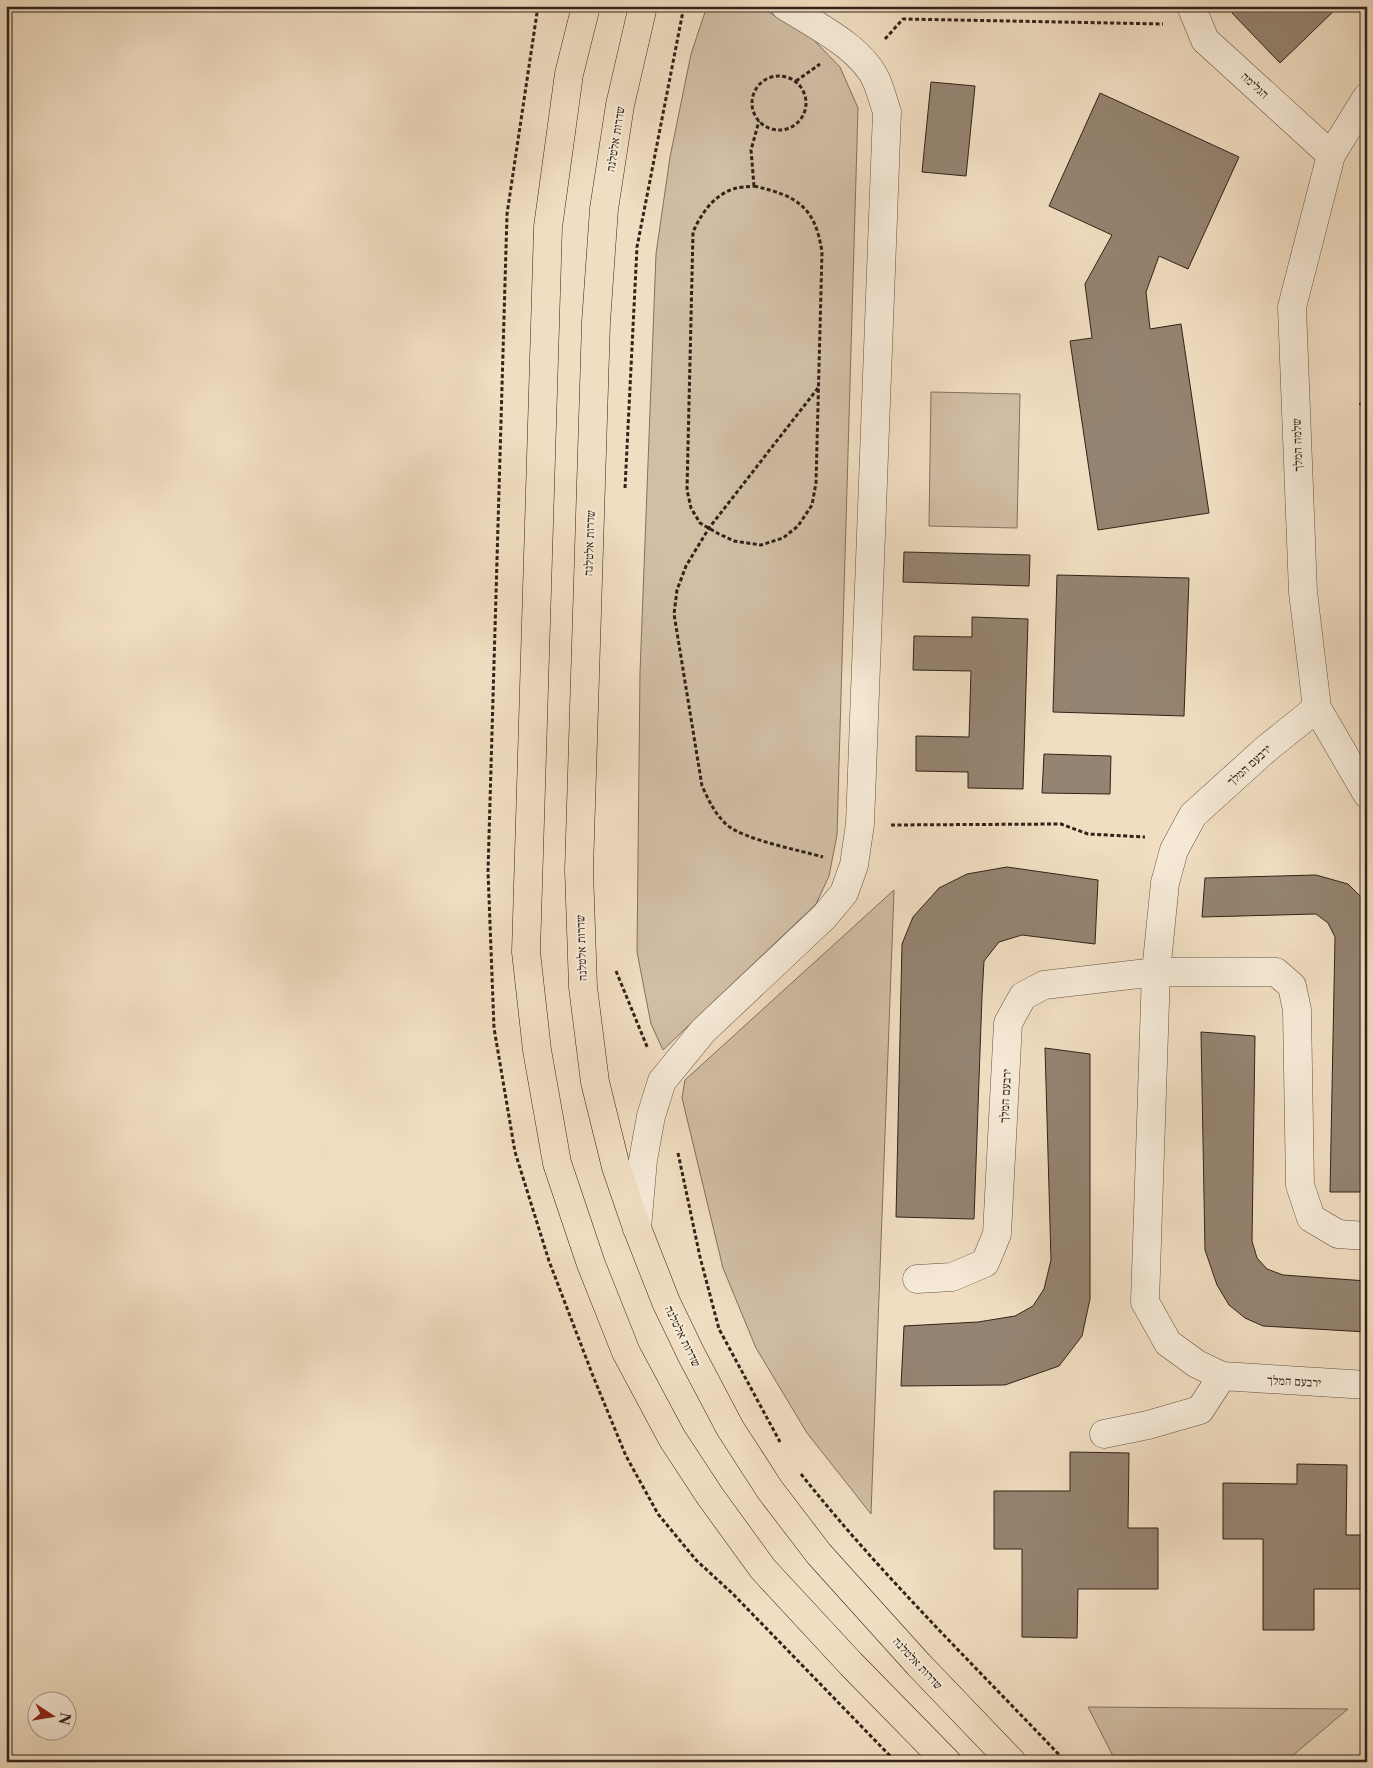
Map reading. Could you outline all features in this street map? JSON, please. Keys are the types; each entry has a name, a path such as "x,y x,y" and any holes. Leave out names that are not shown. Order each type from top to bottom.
{"main road":[{"path":"586,6 569,74 548,226 526,952 537,1050 557,1163 591,1264 626,1352 683,1455 763,1569 851,1664 946,1762"},
{"name":"שדרות אלטלנה","path":"643,6 620,106 604,209 596,322 579,870 583,987 595,1082 616,1167 637,1228 666,1302 730,1428 770,1490 820,1554 919,1665 1012,1762"}],"street":[{"path":"637,1228 643,1160 651,1116 662,1081 703,1031 824,917 844,893 854,865 860,824 887,112 877,81 864,61 838,39 785,6"},
{"name":"הגלימה","path":"1195,15 1205,40 1331,155"},
{"name":"שלמה המלך","path":"1367,97 1331,155 1292,307 1302,592 1317,708 1367,794"},
{"name":"ירבעם המלך","path":"1317,708 1266,749 1193,815 1174,850 1165,883 1156,972 1145,1302 1168,1343 1197,1364 1222,1376 1367,1385"},
{"name":"ירבעם המלך","path":"917,1279 952,1277 985,1263 998,1234 1008,1023 1023,996 1044,985 1156,972 1276,972 1292,986 1297,1010 1300,1185 1311,1218 1338,1234 1367,1236"},
{"path":"1104,1434 1148,1425 1200,1410 1222,1376"}],"path":[{"path":"625,494 637,248 684,6"},
{"path":"864,61 903,20 1195,15"},
{"path":"754,186 751,150 759,121 754,113 753,94 764,80 772,76 789,77 802,87 806,95 805,113 793,126 784,130 775,130 759,121"},
{"path":"754,186 792,197 806,209 813,219 820,236 822,252 818,388 816,483 812,505 798,526 784,538 761,545 734,541 700,522 691,508 687,490 693,232 700,215 713,201 733,189 754,186"},
{"path":"818,388 709,528 686,566 677,590 674,614 702,786 711,806 728,826 752,838 854,865"},
{"path":"860,824 1061,824 1088,834 1181,838"},
{"path":"614,968 662,1081"},
{"path":"676,1146 700,1257 719,1329 784,1450"},
{"path":"800,1473 834,1516 879,1566 1066,1762"}],"shaded area":[{"path":"707,6 758,6 810,36 840,67 858,108 837,835 829,876 816,904 663,1050 651,1024 637,952 640,673 656,254 670,157 691,54"},
{"path":"931,392 1020,394 1017,528 929,526"},
{"path":"894,890 871,1514 807,1433 756,1348 723,1268 682,1098 685,1080"},
{"path":"1088,1707 1348,1709 1285,1762 1116,1762"}],"building":[{"path":"1239,6 1339,6 1280,63 1232,13"},
{"path":"931,82 975,86 966,176 922,172"},
{"path":"1100,93 1239,157 1188,269 1159,256 1146,292 1150,329 1181,324 1209,513 1098,530 1070,341 1092,338 1085,284 1112,235 1049,206"},
{"path":"1367,397 1367,412 1359,404"},
{"path":"904,552 1030,555 1029,586 903,582"},
{"path":"1057,575 1189,578 1184,716 1053,712"},
{"path":"972,617 1028,619 1023,789 968,788 968,772 916,771 916,736 969,737 971,671 913,670 914,636 972,637"},
{"path":"1044,754 1111,756 1110,794 1042,793"},
{"path":"1007,867 1098,880 1095,944 1022,935 999,942 984,961 974,1219 896,1217 902,944 913,917 939,888 967,874"},
{"path":"1316,875 1348,884 1367,903 1367,1192 1330,1192 1335,937 1328,923 1316,914 1202,917 1205,878"},
{"path":"1201,1032 1255,1036 1252,1241 1257,1258 1267,1269 1283,1275 1367,1281 1367,1332 1263,1326 1245,1318 1229,1305 1217,1285 1205,1250"},
{"path":"1045,1048 1090,1054 1090,1299 1082,1336 1059,1366 1005,1385 901,1386 904,1326 978,1322 1015,1316 1033,1306 1044,1289 1051,1260"},
{"path":"1070,1452 1129,1453 1128,1528 1158,1528 1158,1589 1078,1589 1077,1638 1022,1637 1022,1549 994,1549 994,1491 1070,1491"},
{"path":"1297,1464 1347,1465 1346,1535 1367,1535 1367,1589 1314,1589 1314,1630 1263,1630 1263,1539 1223,1539 1223,1483 1297,1484"}]}
